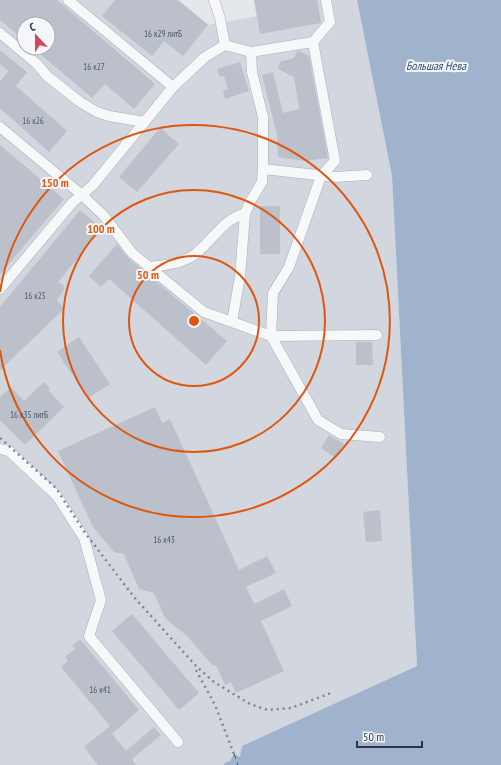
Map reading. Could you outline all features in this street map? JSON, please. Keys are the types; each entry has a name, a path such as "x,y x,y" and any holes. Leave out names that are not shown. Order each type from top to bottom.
{"lane":[{"path":"68,0 173,87"},
{"path":"214,0 220,18 225,45"},
{"path":"0,289 72,203 93,185 173,87 205,57 225,45 251,52 313,42 330,22 326,0"},
{"path":"0,33 37,64 47,76 80,102 97,112 109,116 145,122"},
{"path":"313,42 335,161 321,176 289,267 273,293 271,336 318,420 341,434 380,437"},
{"path":"232,322 240,276 245,214 250,202 262,182 263,169 263,117 252,72 251,52"},
{"path":"0,128 82,194 104,216 132,253 204,312 271,336 377,335"},
{"path":"263,169 321,176 366,175"},
{"path":"150,267 172,265 183,261 195,254 231,219 245,214"},
{"path":"0,449 9,451 57,496 84,538 101,600 89,636 178,742"}],"shaded area":[{"path":"0,0 178,0 209,25 257,16 254,0 357,0 392,176 417,667 242,746 240,757 226,762 223,765 0,765"}],"water":[{"name":"Большая Нева","path":"357,0 501,0 501,765 223,765 230,761 234,754 240,757 242,746 417,666 392,176"}],"building":[{"path":"0,0 57,0 155,84 134,109 105,84 92,98 42,56 56,56 56,16 16,16 16,33 0,20"},
{"path":"115,0 178,0 208,25 183,56 164,41 152,56 102,16"},
{"path":"254,0 317,0 321,23 260,34"},
{"path":"0,50 27,72 16,86 67,131 49,152 0,108 0,81 9,71 0,64"},
{"path":"297,51 309,56 328,158 305,161 278,157 277,135 262,75 273,72 283,113 299,109 294,77 278,69 280,62 294,58"},
{"path":"240,62 249,91 225,99 223,91 228,89 224,76 220,77 217,69"},
{"path":"160,128 179,144 137,192 119,177"},
{"path":"0,145 64,199 0,274"},
{"path":"260,206 280,206 280,254 260,254"},
{"path":"80,210 102,229 58,282 63,285 64,290 57,300 64,309 0,370 0,307"},
{"path":"117,244 128,258 227,341 206,365 109,279 101,287 89,276"},
{"path":"79,337 110,384 88,398 57,352"},
{"path":"356,342 372,342 373,365 356,365"},
{"path":"44,382 50,388 48,390 64,407 25,445 0,420 0,397 11,387 24,401"},
{"path":"155,407 162,423 170,419 239,570 267,556 276,573 246,587 254,604 284,589 292,606 261,621 284,671 236,693 231,682 225,685 216,665 213,666 187,636 165,618 154,593 139,589 124,554 114,552 93,527 58,451"},
{"path":"329,435 344,444 336,458 321,448"},
{"path":"380,510 382,541 366,542 363,512"},
{"path":"132,614 199,693 179,710 112,631"},
{"path":"80,639 139,710 112,734 126,751 154,727 161,735 132,759 136,765 98,765 84,747 110,726 61,667 68,661 65,657 75,649 72,646"}],"ferry route":[{"path":"234,754 238,765"}],"railway":[{"path":"0,438 56,488 83,530 134,597 196,666 214,682 250,704 268,710 291,708 331,693"},
{"path":"196,670 215,705 234,754"}]}
